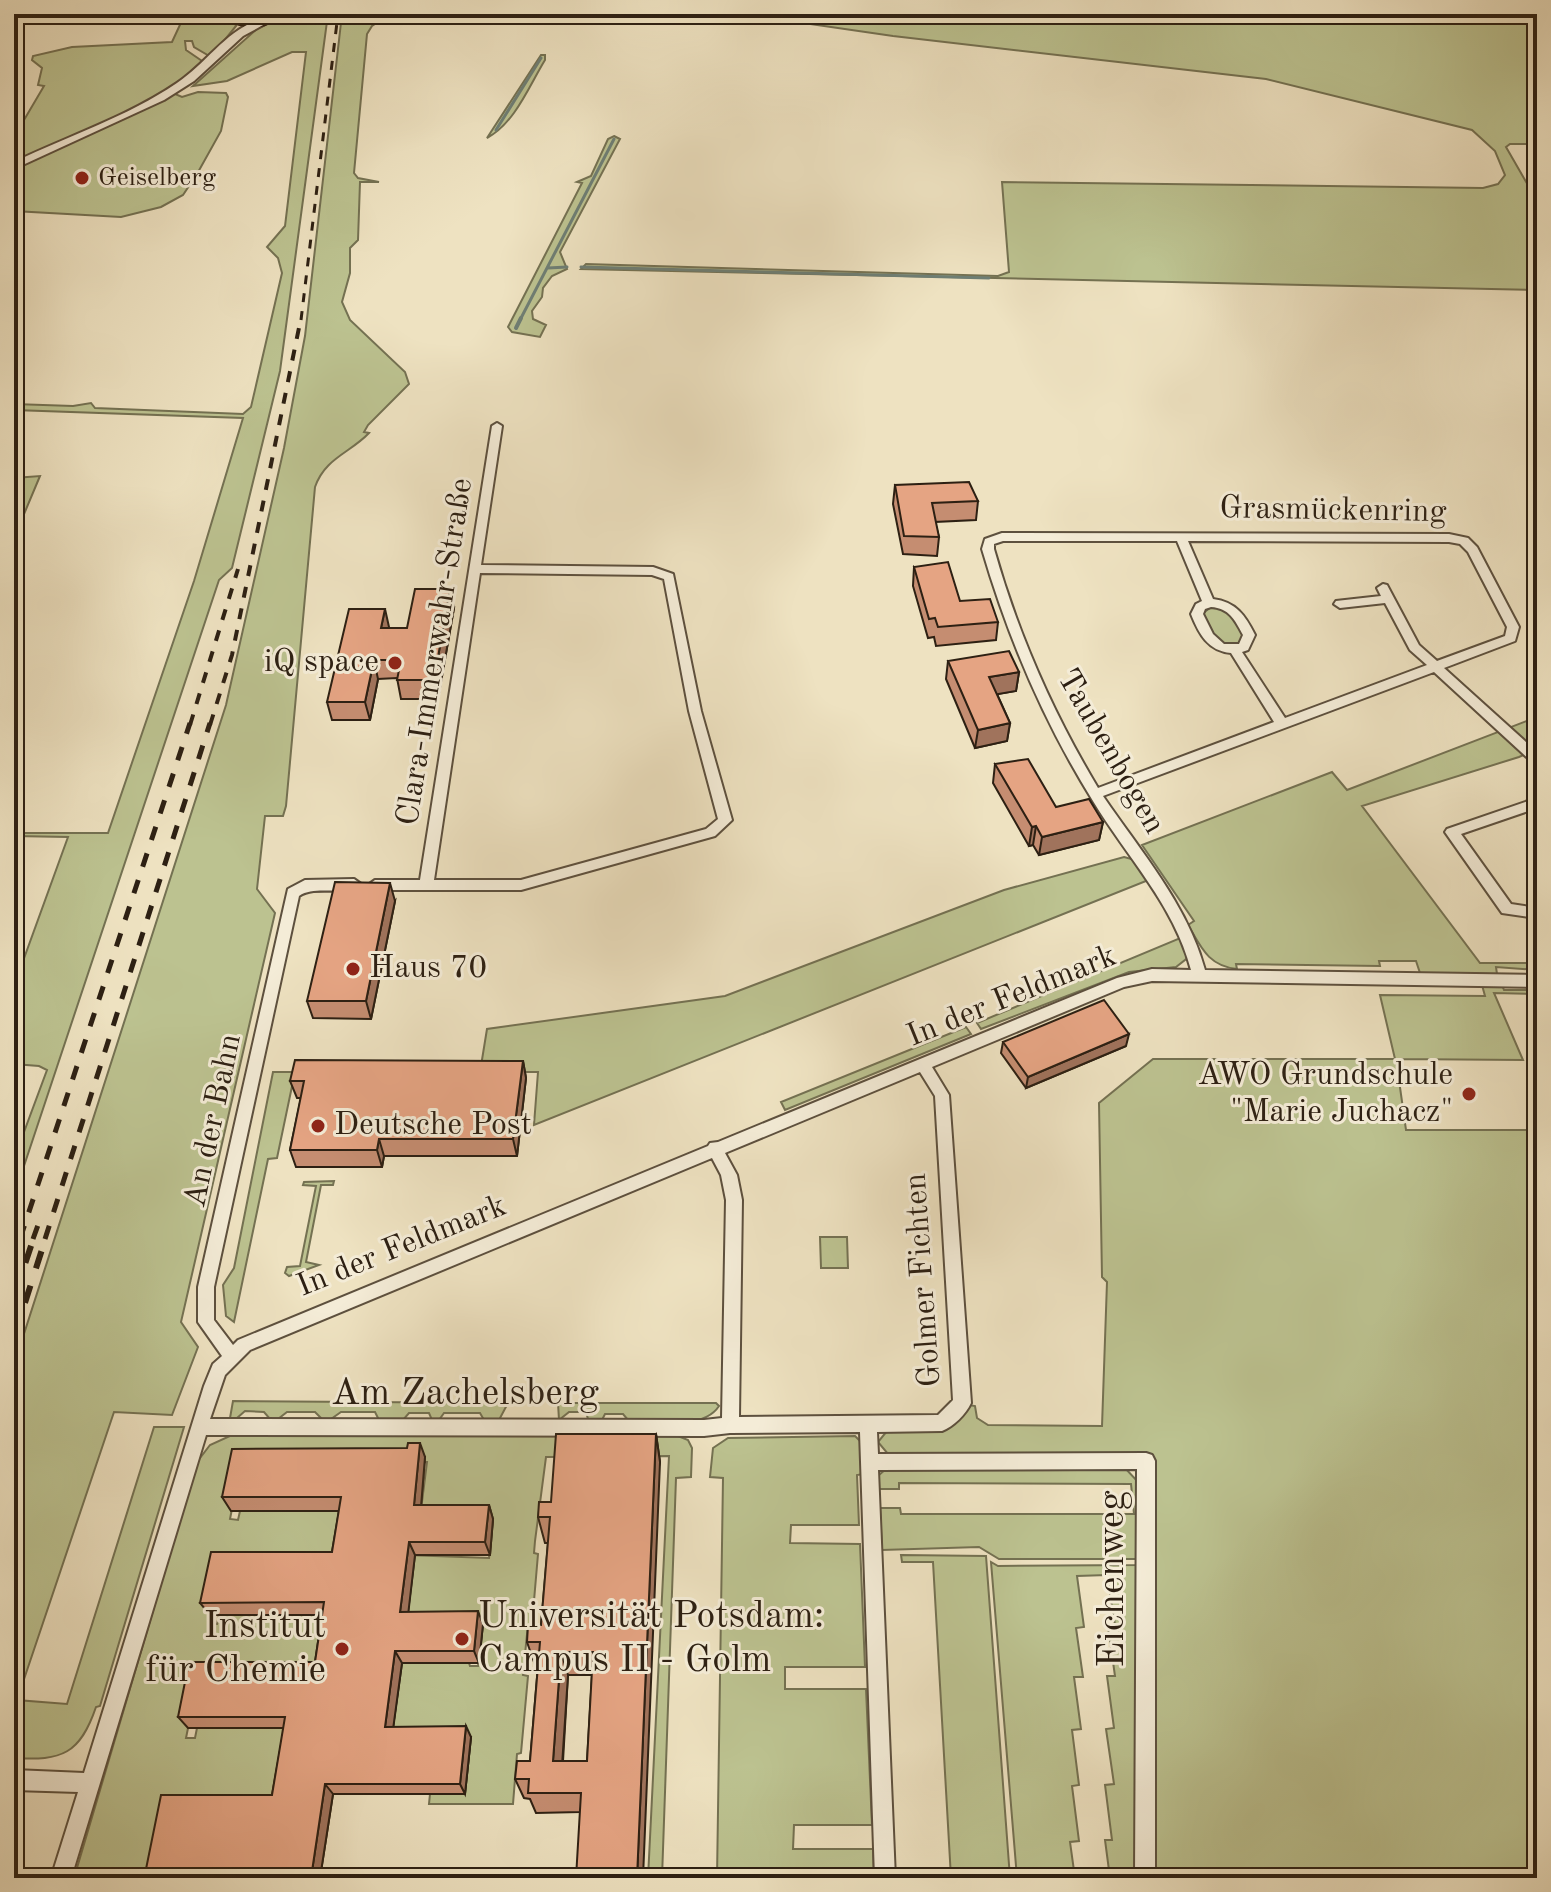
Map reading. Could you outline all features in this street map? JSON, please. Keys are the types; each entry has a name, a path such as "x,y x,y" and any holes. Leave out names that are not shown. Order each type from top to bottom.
{"main road":[{"path":"239,17 261,22 274,14"}],"street":[{"path":"232,41 239,17"},
{"path":"14,166 166,95 205,68 232,41 261,22"},
{"name":"Clara-Immerwahr-Straße","path":"426,885 497,426"},
{"name":"Grasmückenring","path":"988,549 989,542 1002,537 1449,538 1464,541 1473,550 1513,627 1514,635 1436,667 1096,794"},
{"path":"1181,538 1209,603"},
{"name":"Taubenbogen","path":"988,549 1025,657 1096,794 1187,935 1199,975"},
{"path":"426,885 529,883 710,833 725,820 695,711 669,577 653,571 475,569"},
{"path":"1340,604 1386,594 1407,640 1537,759"},
{"path":"1209,603 1224,604 1237,614 1249,639 1244,647 1235,650 1219,647 1209,640 1197,614 1200,607 1209,603"},
{"path":"1235,650 1282,724"},
{"path":"1537,803 1452,832 1507,909 1537,913"},
{"name":"An der Bahn","path":"231,1355 206,1322 206,1287 293,893 317,884 426,885"},
{"name":"In der Feldmark","path":"231,1355 279,1328 1122,982 1152,975 1537,981"},
{"name":"Golmer Fichten","path":"730,1425 942,1423 958,1411 962,1403 942,1095 922,1063"},
{"path":"715,1148 729,1175 734,1200 730,1425"},
{"path":"61,1878 212,1386 231,1355"},
{"name":"Am Zachelsberg","path":"199,1427 704,1428 730,1425"},
{"path":"868,1425 885,1878"},
{"name":"Eichenweg","path":"870,1462 1146,1461 1145,1878"},
{"path":"14,1780 90,1783"}],"green space":[{"path":"185,14 231,14 236,26 211,57 194,47 192,41 185,41 186,50 205,63 168,91 182,97 198,92 226,93 228,97 221,131 183,195 161,207 121,217 14,211 14,137 44,86 38,85 42,68 32,60 33,56 72,47 172,42"},
{"path":"291,14 328,14 280,371 232,568 219,580 14,1196 14,1159 47,1070 39,1066 14,1064 14,986 68,837 14,836 14,833 108,833 194,581 243,418 14,410 14,404 73,406 91,403 95,408 243,414 251,407 282,273 278,258 267,247 285,226 306,52 292,52 227,81 193,86 258,28"},
{"path":"342,14 390,14 372,26 367,34 354,173 358,178 379,182 360,182 358,240 350,248 350,273 342,302 350,320 405,372 409,384 368,425 364,432 369,433 362,440 331,462 315,487 286,806 283,816 265,816 257,889 275,913 181,1322 198,1347 172,1415 114,1412 17,1700 67,1704 154,1427 184,1427 100,1706 96,1707 76,1745 67,1751 45,1758 14,1758 14,1365 226,705 284,448 305,336"},
{"path":"742,14 1537,14 1537,144 1510,144 1506,147 1537,201 1537,290 581,269 586,264 998,276 1009,272 1002,182 1483,188 1498,184 1505,175 1495,151 1472,130 1266,79 893,36"},
{"path":"541,55 545,55 545,60 520,103 506,123 487,138"},
{"path":"614,136 620,139 560,252 567,269 552,276 532,311 533,319 546,325 540,337 512,332 508,327 582,183 577,182 591,176 608,139"},
{"path":"40,476 14,538 14,478"},
{"path":"1212,606 1225,607 1244,633 1239,645 1216,642 1201,615"},
{"path":"1537,717 1537,749 1362,806 1480,963 1537,963 1537,970 1496,967 1497,974 1420,973 1416,961 1379,961 1380,966 1236,964 1237,969 1227,967 1212,960 1202,948 1188,925 1194,921 1142,845 1332,772 1347,790"},
{"path":"1124,857 1139,861 1151,879 534,1125 538,1072 480,1072 487,1029 725,996 1004,890"},
{"path":"1185,936 1190,956 1176,967 1129,972 981,1029 977,1023"},
{"path":"1482,985 1502,985 1504,990 1537,990 1537,994 1494,993 1523,1060 1396,1059 1406,1130 1537,1130 1537,1878 1110,1878 1105,1840 1112,1840 1105,1785 1114,1784 1106,1729 1114,1728 1107,1676 1115,1676 1108,1626 1115,1625 1107,1575 1077,1576 1084,1627 1076,1628 1083,1677 1074,1677 1081,1729 1072,1730 1079,1785 1072,1786 1079,1841 1070,1842 1075,1878 1017,1878 991,1562 998,1566 1140,1565 1140,1559 999,1559 979,1547 882,1550 880,1508 900,1508 901,1514 1134,1514 1131,1484 899,1483 899,1489 879,1489 879,1475 886,1469 1124,1467 1140,1484 1146,1461 1135,1453 888,1454 878,1442 887,1431 948,1429 969,1405 975,1406 977,1418 988,1425 1102,1426 1107,1282 1102,1277 1099,1103 1153,1059 1395,1059 1380,995 1485,996"},
{"path":"966,1027 971,1034 785,1110 781,1102"},
{"path":"273,1072 295,1072 277,1158 268,1159 234,1322 226,1316 223,1285 234,1268"},
{"path":"334,1181 333,1185 321,1185 306,1262 319,1265 289,1276 285,1273 287,1267 300,1266 316,1186 303,1185 304,1182"},
{"path":"820,1237 847,1237 848,1268 821,1268"},
{"path":"233,1401 508,1403 499,1420 484,1420 480,1413 444,1413 439,1420 432,1420 429,1413 409,1413 403,1420 379,1420 375,1412 341,1412 331,1419 322,1419 315,1412 287,1412 278,1419 270,1419 264,1412 245,1411 237,1418 230,1418"},
{"path":"558,1403 716,1403 719,1406 702,1419 664,1423 628,1420 623,1414 605,1414 602,1420 588,1419 586,1412 569,1412 559,1420"},
{"path":"232,1435 678,1436 688,1440 692,1448 691,1477 676,1478 662,1878 648,1878 669,1456 546,1457 535,1541 534,1553 538,1554 532,1624 528,1624 523,1675 528,1676 521,1753 517,1754 513,1804 429,1804 430,1794 465,1793 471,1737 393,1727 400,1674 392,1663 469,1663 470,1666 478,1666 483,1624 379,1624 406,1555 489,1558 493,1519 421,1510 427,1462 241,1463 230,1519 238,1520 240,1511 348,1511 341,1555 220,1565 209,1624 217,1624 219,1615 332,1615 324,1663 199,1674 186,1738 195,1738 197,1728 303,1727 283,1794 158,1877 187,1878 74,1878 197,1462 210,1445"},
{"path":"855,1436 862,1443 864,1474 857,1475 859,1525 791,1525 790,1543 860,1544 865,1667 785,1667 785,1689 866,1689 872,1825 794,1825 793,1849 873,1849 874,1878 717,1878 723,1478 710,1477 713,1448 728,1438"},
{"path":"901,1555 986,1556 1010,1878 951,1878 933,1562 902,1562"}],"building":[{"path":"969,482 978,501 932,503 939,537 904,536 895,485"},
{"path":"948,562 960,601 990,599 998,622 938,627 935,618 929,619 914,567"},
{"name":"iQ space","path":"415,589 450,589 434,680 397,680 401,660 374,660 365,702 327,702 349,609 385,609 381,628 407,628"},
{"path":"1009,651 1019,672 989,677 1010,723 978,730 948,661"},
{"path":"1028,759 1056,807 1089,799 1103,822 1042,837 1036,826 1032,827 995,764"},
{"name":"Haus 70","path":"335,882 390,883 366,1001 307,1001"},
{"path":"1104,1000 1129,1034 1028,1077 1003,1042"},
{"path":"295,1060 523,1061 513,1139 379,1139 377,1150 290,1150 304,1081 290,1081"},
{"path":"556,1434 656,1434 637,1878 576,1878 581,1793 528,1793 529,1779 515,1779 517,1761 530,1761 540,1642 527,1642 528,1625 541,1625 550,1517 538,1517 539,1502 551,1502","holes":["561,1652 593,1652 587,1761 553,1761"]},
{"path":"408,1443 420,1443 414,1505 489,1505 485,1542 409,1542 400,1612 478,1611 474,1651 395,1651 385,1727 466,1726 460,1784 325,1784 311,1878 286,1878 287,1871 200,1871 199,1878 175,1878 177,1869 146,1869 161,1795 272,1795 285,1717 178,1717 189,1662 315,1662 324,1602 200,1603 211,1552 332,1552 341,1497 222,1497 232,1449 407,1448"}],"waterway":[{"path":"496,130 541,58"},
{"path":"520,320 614,139"},
{"path":"548,268 567,267"},
{"path":"581,267 989,278"},
{"path":"516,328 520,320"}],"railway":[{"path":"301,320 338,14"},
{"path":"210,725 232,655 301,318"},
{"path":"190,725 238,569"},
{"path":"20,1239 190,723"},
{"path":"45,1239 210,723"},
{"path":"33,1239 38,1225"},
{"path":"14,1258 21,1237"},
{"path":"14,1297 34,1237"},
{"path":"14,1337 46,1237"}],"place":[{"name":"Geiselberg","path":"82,178"},
{"name":"iQ space","path":"395,663"},
{"name":"Haus 70","path":"353,969"},
{"name":"AWO Grundschule \"Marie Juchacz\"","path":"1469,1094"},
{"name":"Deutsche Post","path":"318,1126"},
{"name":"Universität Potsdam: Campus II - Golm","path":"462,1639"},
{"name":"Institut für Chemie","path":"342,1649"}]}
